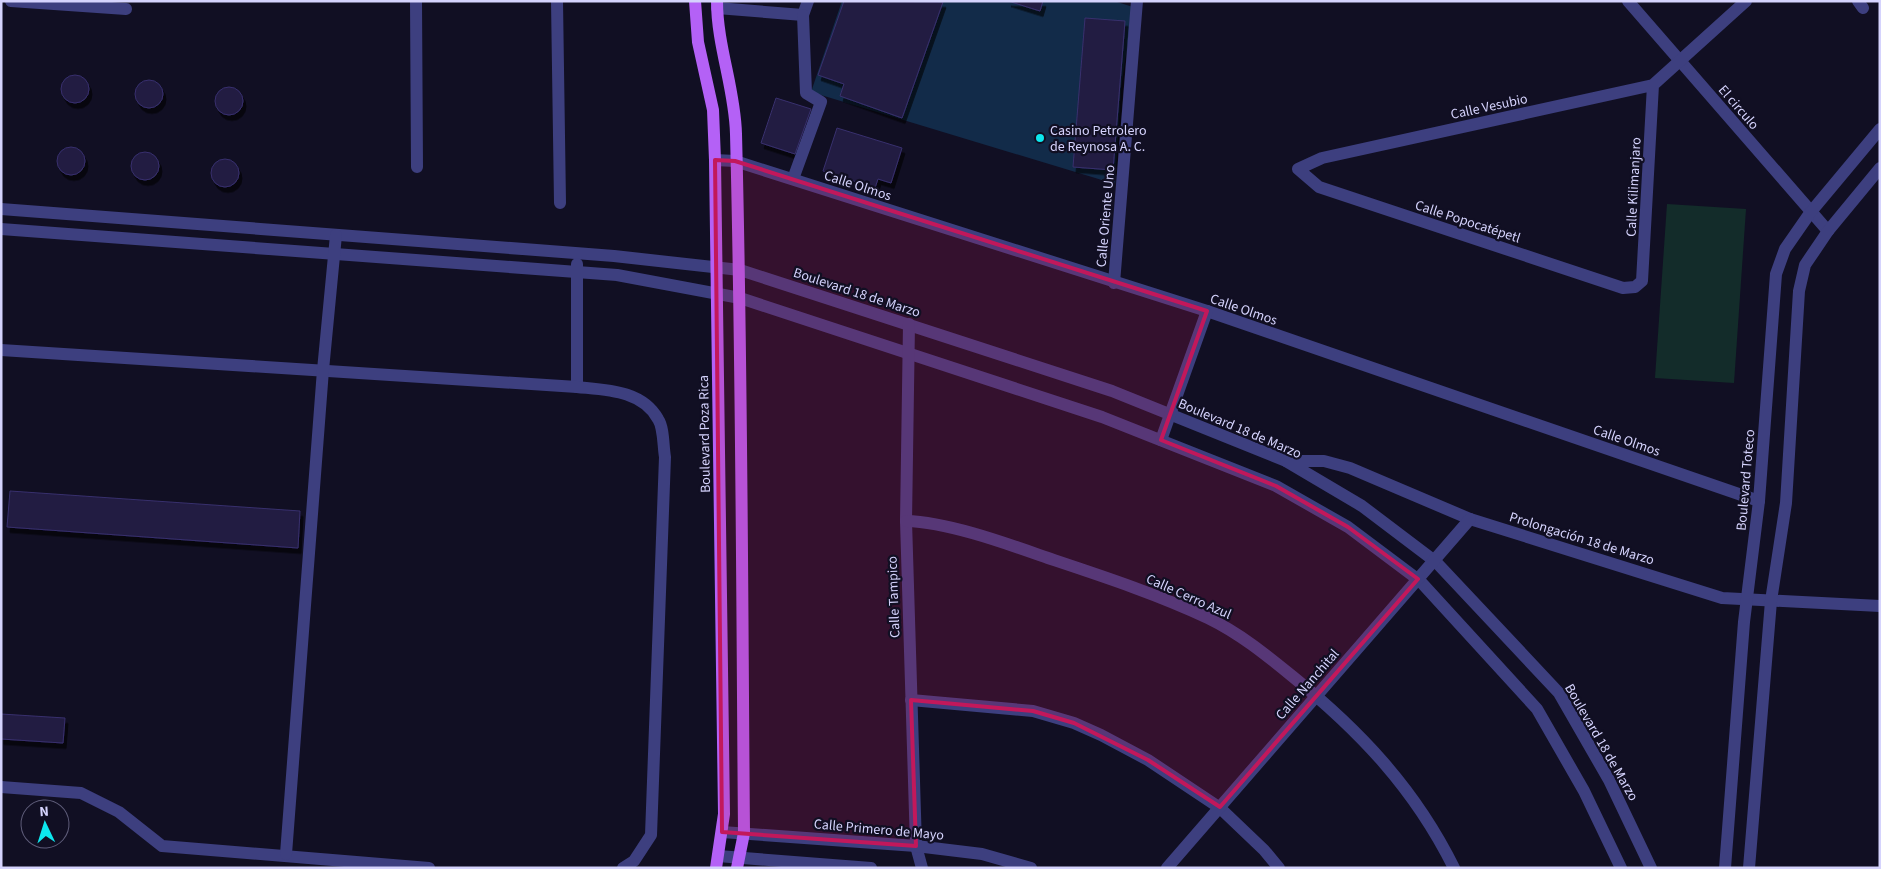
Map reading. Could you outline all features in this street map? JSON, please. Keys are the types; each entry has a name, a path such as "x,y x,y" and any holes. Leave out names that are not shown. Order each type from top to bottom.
{"main road":[{"name":"Boulevard Poza Rica","path":"695,1 698,42 714,110 718,268 724,814 717,862"},
{"path":"717,4 734,106 740,270 744,833 738,863"}],"street":[{"path":"11,1 126,9"},
{"path":"416,1 417,167"},
{"path":"557,1 560,203"},
{"path":"793,179 821,102 806,94 803,15 808,1"},
{"name":"Calle Oriente Uno","path":"1114,284 1137,1"},
{"name":"El circulo","path":"1628,1 1810,213 1828,231"},
{"name":"Calle Vesubio","path":"1298,170 1322,158 1653,85 1746,1"},
{"path":"717,4 803,15"},
{"name":"Calle Kilimanjaro","path":"1635,287 1642,281 1653,85"},
{"name":"Boulevard Toteco","path":"1725,868 1744,622 1749,600 1759,501 1776,274 1785,249 1810,213 1880,129"},
{"name":"Calle Olmos","path":"715,160 735,162 793,179 1114,284 1207,312 1759,501"},
{"path":"1749,868 1771,600 1786,503 1799,291 1805,265 1828,231 1880,168"},
{"name":"Calle Popocatépetl","path":"1298,170 1319,187 1623,288 1635,287"},
{"name":"Boulevard 18 de Marzo","path":"1,209 577,254 740,270 1112,391 1286,461 1362,506 1434,561 1559,693 1609,780 1651,868"},
{"path":"1,229 617,275 740,298 1102,417 1161,440 1276,486 1348,527 1418,579 1537,709 1584,791 1621,868"},
{"path":"286,854 323,370 336,235"},
{"path":"577,254 577,387"},
{"path":"1161,440 1207,312"},
{"name":"Calle Tampico","path":"909,324 906,521 916,846 922,868"},
{"path":"1,350 577,387 620,392 642,400 659,420 665,458 651,835 634,861 624,868"},
{"name":"Prolongación 18 de Marzo","path":"1286,461 1324,461 1350,468 1470,519 1722,598 1880,606"},
{"name":"Calle Nanchital","path":"1167,868 1470,519"},
{"name":"Calle Cerro Azul","path":"906,521 926,521 1110,578 1208,618 1255,646 1317,696 1371,748 1400,780 1424,815 1454,868"},
{"path":"911,700 1033,711 1074,723 1148,760 1220,807 1264,850 1279,868"},
{"path":"1,787 81,793 119,812 162,846 286,854 429,868"},
{"name":"Calle Primero de Mayo","path":"722,832 916,846 982,854 1031,868"},
{"path":"717,862 871,868"}],"highlighted area":[{"path":"715,160 735,161 1207,311 1161,440 1276,486 1348,527 1418,579 1220,807 1148,760 1074,723 1033,711 911,700 916,846 722,832"}],"green space":[{"path":"1667,204 1746,209 1734,383 1655,378"}],"water":[{"name":"Casino Petrolero de Reynosa A. C.","path":"842,1 1114,1 1133,7 1121,88 1115,184 811,92"}],"building":[{"path":"844,1 943,2 902,118 840,96 844,84 818,75"},
{"path":"1008,1 1043,1 1040,11"},
{"path":"1085,18 1125,21 1113,170 1073,167"},
{"path":"75,75 85,79 89,89 85,99 75,103 65,99 61,89 65,79"},
{"path":"149,80 159,84 163,94 159,104 149,108 139,104 135,94 139,84"},
{"path":"229,87 239,91 243,101 239,111 229,115 219,111 215,101 219,91"},
{"path":"776,98 811,109 795,154 761,143"},
{"path":"837,128 902,148 891,183 878,179 875,188 823,171"},
{"path":"71,147 81,151 85,161 81,171 71,175 61,171 57,161 61,151"},
{"path":"145,152 155,156 159,166 155,176 145,180 135,176 131,166 135,156"},
{"path":"225,159 235,163 239,173 235,183 225,187 215,183 211,173 215,163"},
{"path":"10,491 300,511 298,548 7,527"},
{"path":"1,714 65,718 63,743 1,739"}],"place":[{"name":"Casino Petrolero de Reynosa A. C.","path":"1040,138"}]}
